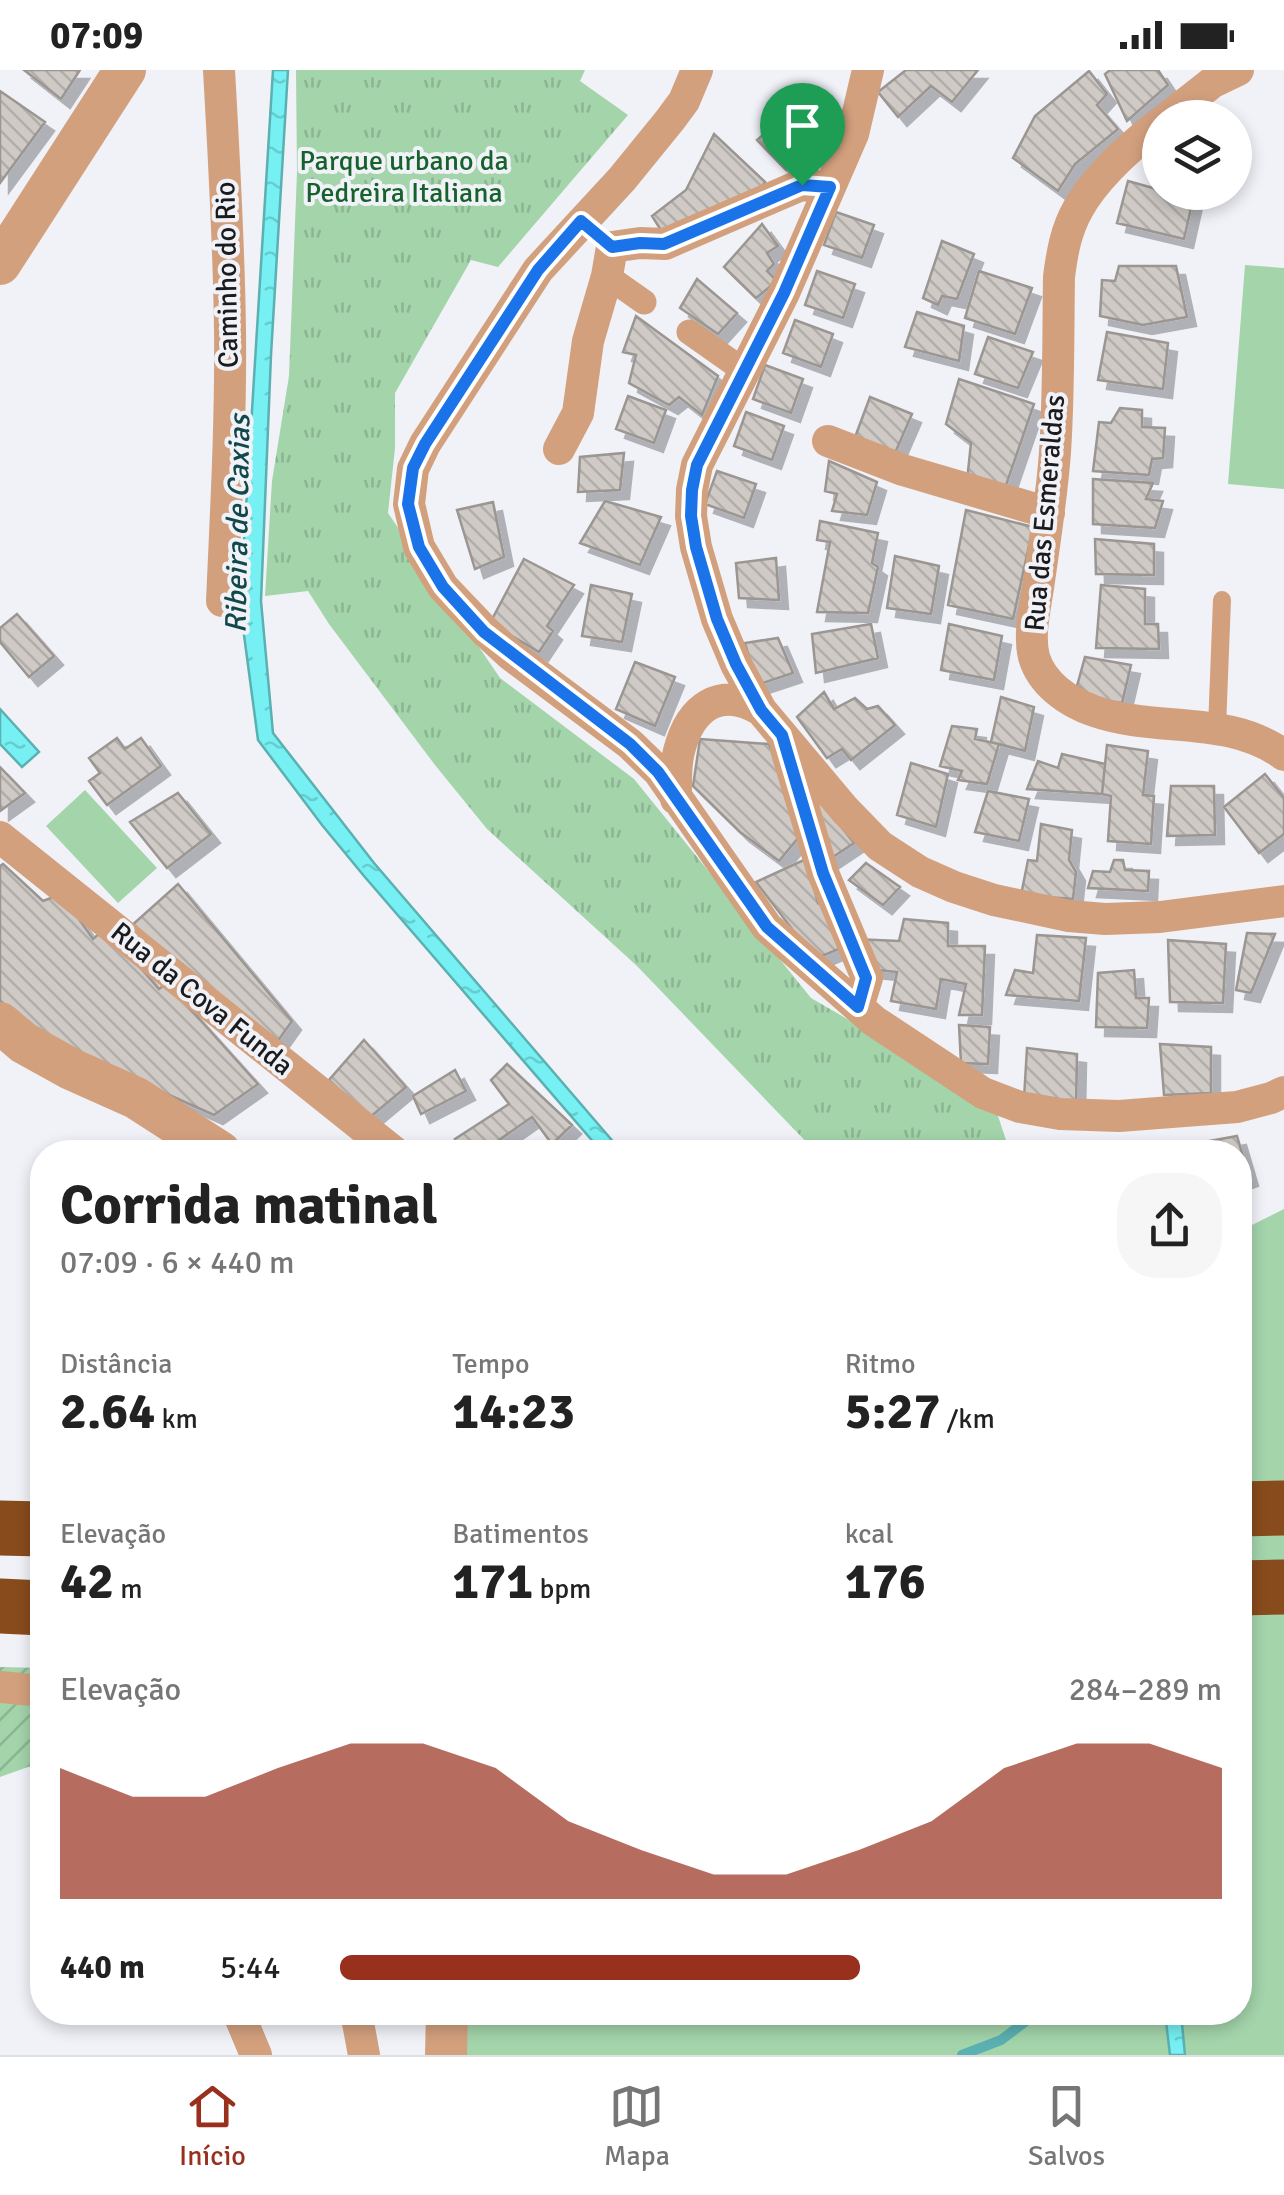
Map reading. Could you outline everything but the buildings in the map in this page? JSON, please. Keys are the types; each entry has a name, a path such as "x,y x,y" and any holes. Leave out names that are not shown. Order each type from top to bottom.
{"highway":[{"path":"1252,1508 1284,1508"},
{"path":"0,1528 30,1529"},
{"path":"1252,1588 1284,1587"},
{"path":"0,1606 30,1607"}],"street":[{"path":"0,264 125,70"},
{"name":"Caminho do Rio","path":"220,70 230,334 222,601"},
{"path":"696,70 684,101 670,120 538,270 425,444 413,468 408,504 419,547 443,587 484,632 630,744 658,772 767,927 874,1021 983,1093 1060,1114 1119,1116 1237,1108 1284,1092"},
{"path":"858,1007 866,978 823,873 771,723 736,664 717,619 691,516 697,465 784,293 853,134 868,70"},
{"path":"1190,100 1213,82 1238,70"},
{"name":"Rua das Esmeraldas","path":"1142,138 1079,206 1062,249 1055,450 1032,640 1034,655 1042,675 1062,696 1088,710 1117,718 1217,728 1248,736 1284,755"},
{"path":"558,449 578,413 588,341 609,262 640,243 664,244 802,185 830,187"},
{"path":"581,221 609,262 644,302"},
{"path":"688,332 744,370"},
{"path":"828,441 903,470 1049,513"},
{"path":"676,800 678,753 693,721 706,706 732,698 745,701 771,723 880,846 920,872 968,891 1069,916 1105,920 1160,918 1284,901"},
{"name":"Rua da Cova Funda","path":"3,846 379,1140"},
{"path":"0,1023 24,1043 136,1098 201,1140"},
{"path":"0,1687 30,1690"},
{"path":"243,2025 256,2055"},
{"path":"358,2025 364,2055"},
{"path":"446,2055 447,2025"}],"lane":[{"path":"1217,728 1222,600"}],"green space":[{"name":"Parque urbano da Pedreira Italiana","path":"296,70 585,70 580,81 628,115 498,267 471,260 395,393 395,448 388,513 500,678 634,779 811,998 994,1104 1006,1140 804,1140 637,966 487,829 435,765 308,591 265,596 272,481 289,376 297,172"},
{"path":"1245,265 1284,268 1284,489 1228,484"},
{"path":"85,790 157,868 118,903 46,826"},
{"path":"1284,1209 1284,2055 449,2055 449,2025 1252,2025 1252,1225"},
{"path":"0,1667 30,1668 30,1766 0,1777"}],"water":[{"path":"273,70 288,70 261,601 273,733 374,863 612,1140 592,1140 364,876 258,740 240,605"},
{"path":"0,709 39,752 22,767 0,744"},
{"path":"1166,2025 1182,2025 1185,2055 1170,2055"}],"waterway":[{"path":"962,2055 1001,2040 1021,2025"}],"route":[{"path":"802,185 830,187 784,293 697,465 691,516 717,619 761,710 782,735 823,873 866,978 858,1007 767,927 658,772 630,744 484,632 443,587 419,547 408,504 413,468 425,444 538,270 581,221 612,247 664,244 802,185"}],"water label":[{"name":"Ribeira de Caxias","path":"238,524"}]}
